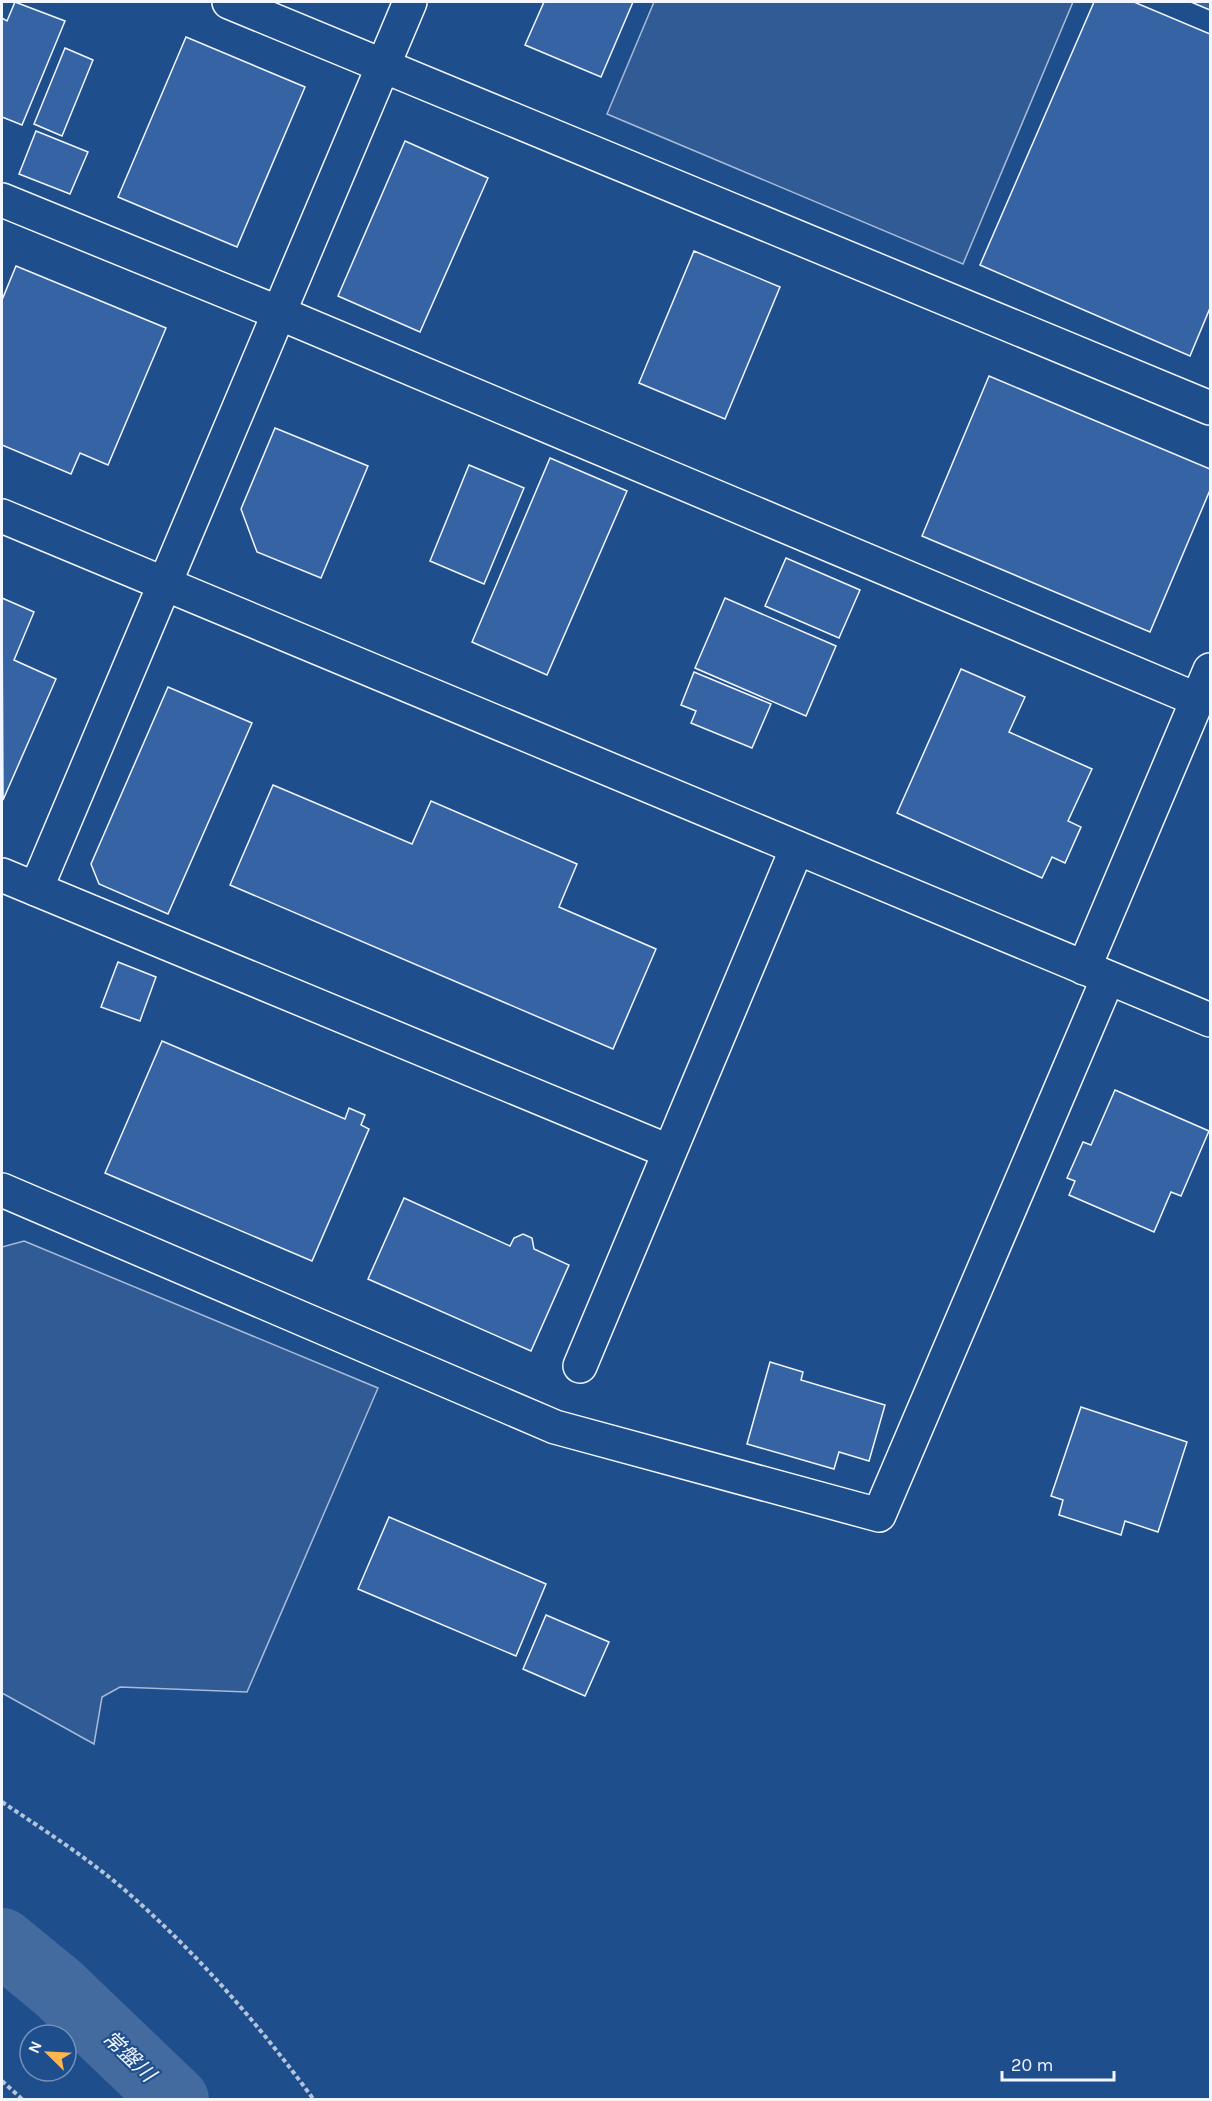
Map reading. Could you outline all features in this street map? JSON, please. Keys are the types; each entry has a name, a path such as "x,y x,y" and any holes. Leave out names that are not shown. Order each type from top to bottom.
{"street":[{"path":"229,2 384,64 1210,408"},
{"path":"36,889 410,2"},
{"path":"2,200 279,313 1198,700"},
{"path":"2,516 1210,1020"},
{"path":"2,1190 555,1427 879,1515 1096,973 1210,670"},
{"path":"580,1366 797,848"},
{"path":"2,874 669,1151"}],"path":[{"path":"2,1802 63,1843 134,1898 207,1970 252,2020 274,2045 314,2100"},
{"path":"2,2081 23,2100"}],"shaded area":[{"path":"654,2 1073,2 963,264 607,114"},
{"path":"24,1241 378,1388 247,1692 120,1687 102,1697 94,1744 2,1693 2,1247"}],"building":[{"path":"15,2 65,21 22,125 2,117 2,18 7,21"},
{"path":"544,2 633,2 601,77 525,45"},
{"path":"1094,2 1134,2 1210,34 1210,308 1190,356 980,265"},
{"path":"1191,2 1210,2 1210,10"},
{"path":"186,37 305,87 237,247 118,197"},
{"path":"65,48 93,60 62,136 34,124"},
{"path":"36,131 88,152 70,194 19,174"},
{"path":"405,141 488,178 420,332 338,296"},
{"path":"694,251 780,287 725,419 639,383"},
{"path":"16,266 166,328 108,465 80,453 71,474 2,445 2,300"},
{"path":"989,376 1210,469 1210,490 1150,632 922,536"},
{"path":"275,428 368,466 321,578 257,552 241,509"},
{"path":"550,458 627,491 547,675 472,642"},
{"path":"469,465 524,488 484,584 430,561"},
{"path":"786,558 860,590 839,638 765,606"},
{"path":"2,598 34,612 14,660 56,679 3,800"},
{"path":"725,598 836,646 806,716 695,668"},
{"path":"961,669 1025,697 1009,732 1092,769 1068,821 1081,827 1065,863 1052,857 1042,878 897,813"},
{"path":"694,672 771,704 752,748 691,723 696,711 681,705"},
{"path":"168,687 252,723 168,914 99,884 91,864"},
{"path":"273,785 412,844 431,801 577,864 559,907 656,949 613,1049 230,885"},
{"path":"118,962 156,977 140,1021 101,1007"},
{"path":"162,1041 345,1119 349,1108 365,1115 361,1125 369,1129 312,1261 105,1173"},
{"path":"1115,1090 1209,1131 1181,1196 1171,1192 1154,1232 1069,1195 1075,1181 1067,1178 1083,1142 1091,1145"},
{"path":"404,1198 510,1246 514,1238 523,1234 532,1238 534,1249 569,1265 531,1351 368,1279"},
{"path":"770,1362 803,1372 801,1380 885,1405 869,1461 839,1452 834,1469 747,1444"},
{"path":"1081,1407 1187,1442 1158,1532 1125,1521 1121,1535 1059,1515 1063,1500 1051,1496"},
{"path":"389,1517 546,1584 516,1656 358,1589"},
{"path":"546,1615 609,1642 585,1696 523,1669"}],"waterway":[{"name":"常盤川","path":"2,1942 58,1988 175,2100"}]}
